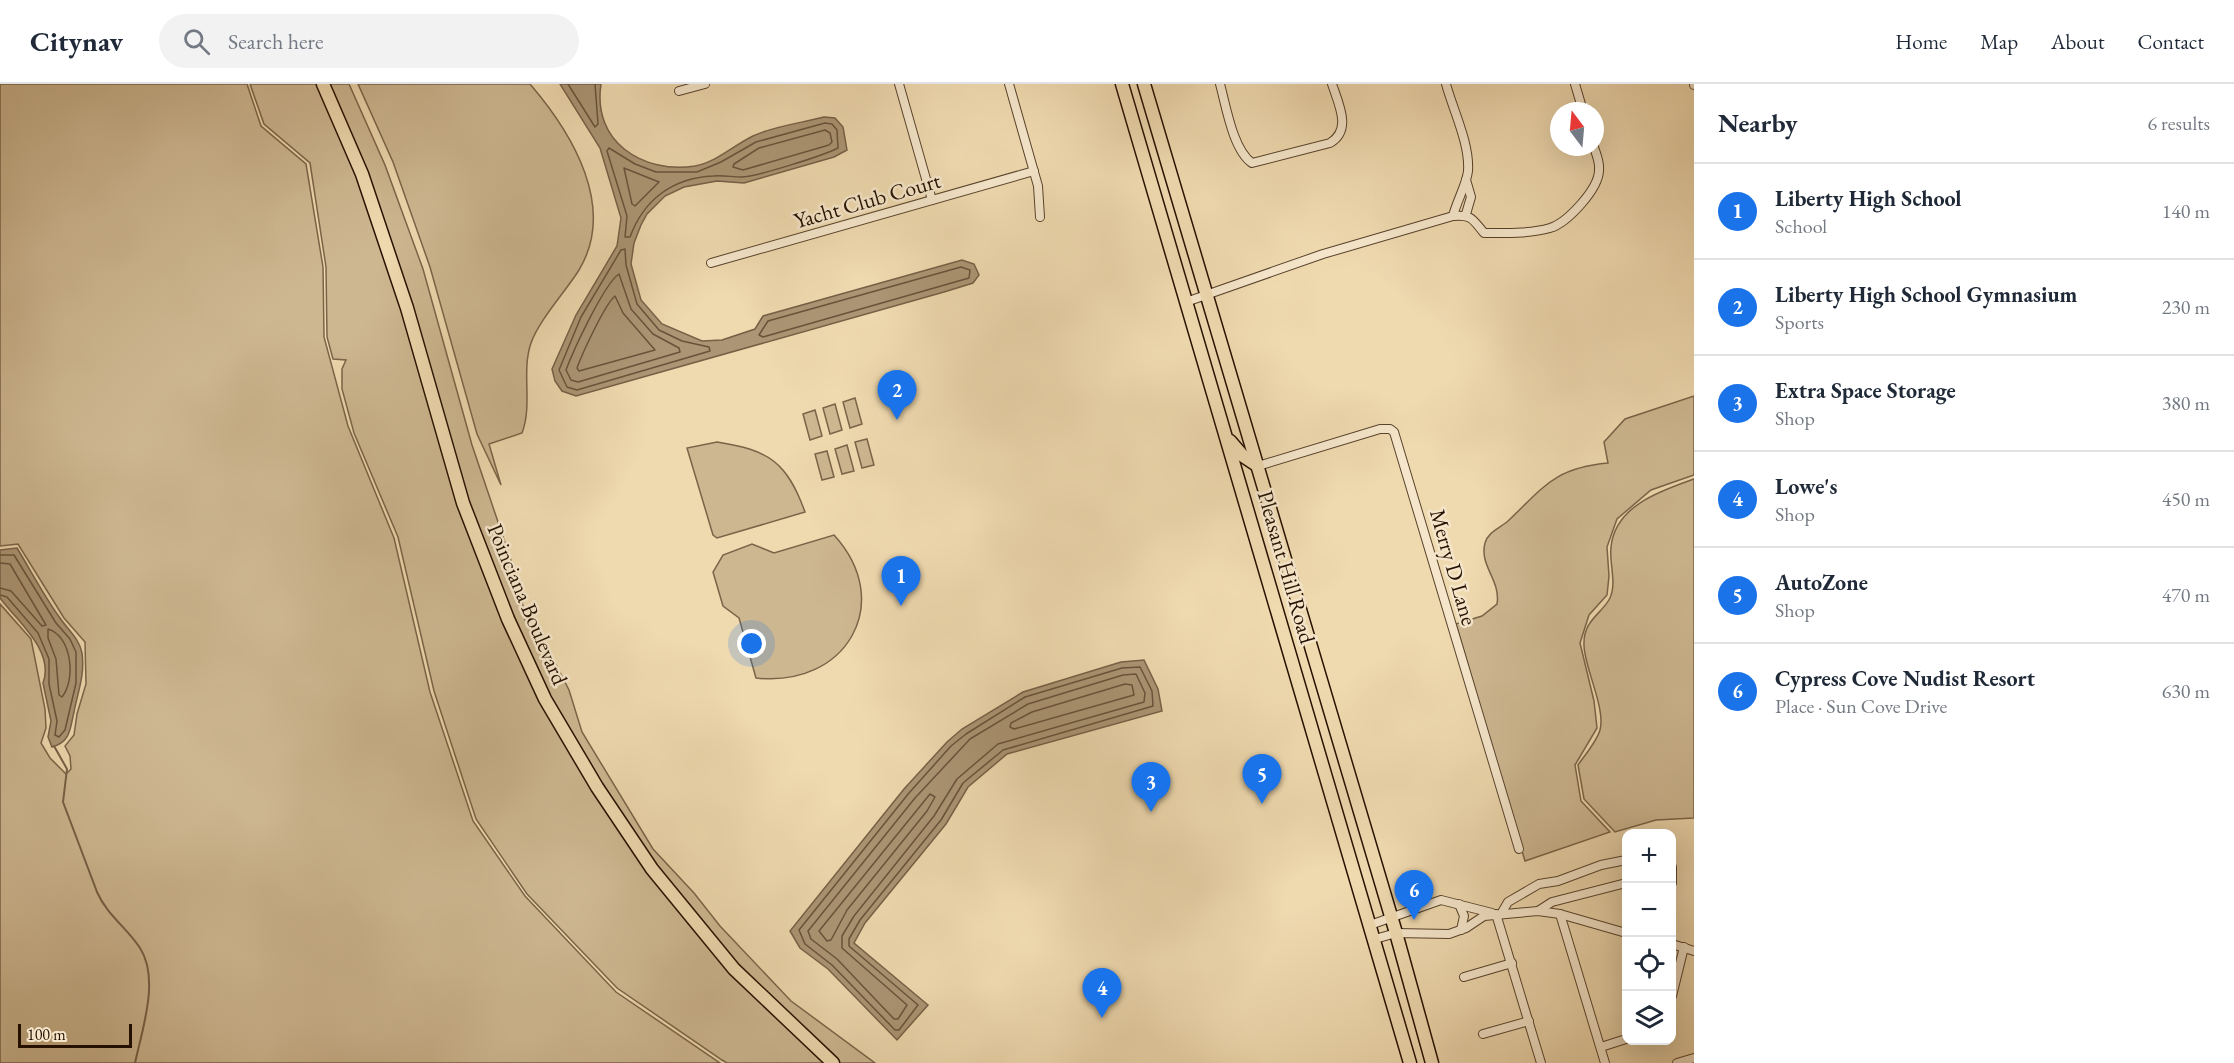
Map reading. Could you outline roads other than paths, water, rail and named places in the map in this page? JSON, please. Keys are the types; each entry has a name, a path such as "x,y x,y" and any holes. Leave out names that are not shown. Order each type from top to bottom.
{"main road":[{"name":"Poinciana Boulevard","path":"323,84 362,174 407,308 463,503 508,619 544,699 597,787 652,869 734,969 833,1063"},
{"name":"Pleasant Hill Road","path":"1122,84 1410,1063"},
{"name":"Pleasant Hill Road","path":"1144,84 1391,916 1432,1063"},
{"path":"1226,436 1243,456 1257,466"}],"street":[{"path":"680,91 705,84"},
{"path":"899,84 932,200"},
{"path":"1009,84 1038,186 1040,217"},
{"path":"1220,84 1243,157 1252,163 1330,143 1340,137 1342,122 1332,84"},
{"path":"1446,84 1468,159 1466,180 1471,197 1466,214"},
{"path":"1575,84 1580,102"},
{"path":"1186,302 1323,254 1453,216 1466,214 1474,218 1484,232 1531,232 1552,228 1570,214 1595,187 1599,171 1596,156"},
{"name":"Yacht Club Court","path":"711,263 1034,171"},
{"path":"1453,216 1458,194 1466,180"},
{"name":"Merry D Lane","path":"1257,466 1380,429 1390,429 1394,432 1519,849"},
{"path":"1499,914 1508,902 1539,884 1558,881 1601,865 1622,861"},
{"path":"1538,912 1552,903 1622,884"},
{"path":"1370,925 1441,900 1499,914"},
{"path":"1459,904 1464,916 1461,930"},
{"path":"1375,939 1396,933 1438,935 1461,930 1475,920 1499,914 1538,912 1560,914 1622,932"},
{"path":"1499,914 1541,1063"},
{"path":"1560,914 1605,1063"},
{"path":"1676,945 1694,951"},
{"path":"1672,991 1684,947"},
{"path":"1464,977 1512,963"},
{"path":"1482,1034 1529,1021"},
{"path":"1601,1047 1622,1041"},
{"path":"1677,1063 1694,1058"}],"water":[{"path":"560,84 601,84 600,105 613,138 625,150 657,165 676,167 703,164 761,133 824,117 835,118 843,127 847,150 834,157 744,183 717,181 684,187 665,196 647,214 634,243 631,264 641,300 662,324 702,341 722,340 755,329 763,316 962,260 974,264 979,275 973,283 944,292 576,396 562,391 555,381 552,369 576,315 617,246 621,218 600,148"},
{"path":"17,548 48,601 76,638 82,653 82,676 70,729 63,742 52,747 48,737 51,721 43,683 44,659 32,637 0,598 0,550"},
{"path":"1144,660 1158,689 1162,711 1007,754 968,787 946,824 865,923 854,943 928,1005 897,1040 828,969 800,948 790,931 904,789 962,729 1023,692 1121,662"}],"waterway":[{"path":"54,746 67,769 63,802 97,892 106,908 140,948 146,960 149,974 148,1005 135,1063"}],"place":[{"name":"Liberty High School Gymnasium","path":"897,420"},
{"name":"Liberty High School","path":"901,606"},
{"name":"AutoZone","path":"1262,804"},
{"name":"Extra Space Storage","path":"1151,812"},
{"name":"Cypress Cove Nudist Resort","path":"1414,920"},
{"name":"Lowe's","path":"1102,1018"}]}
